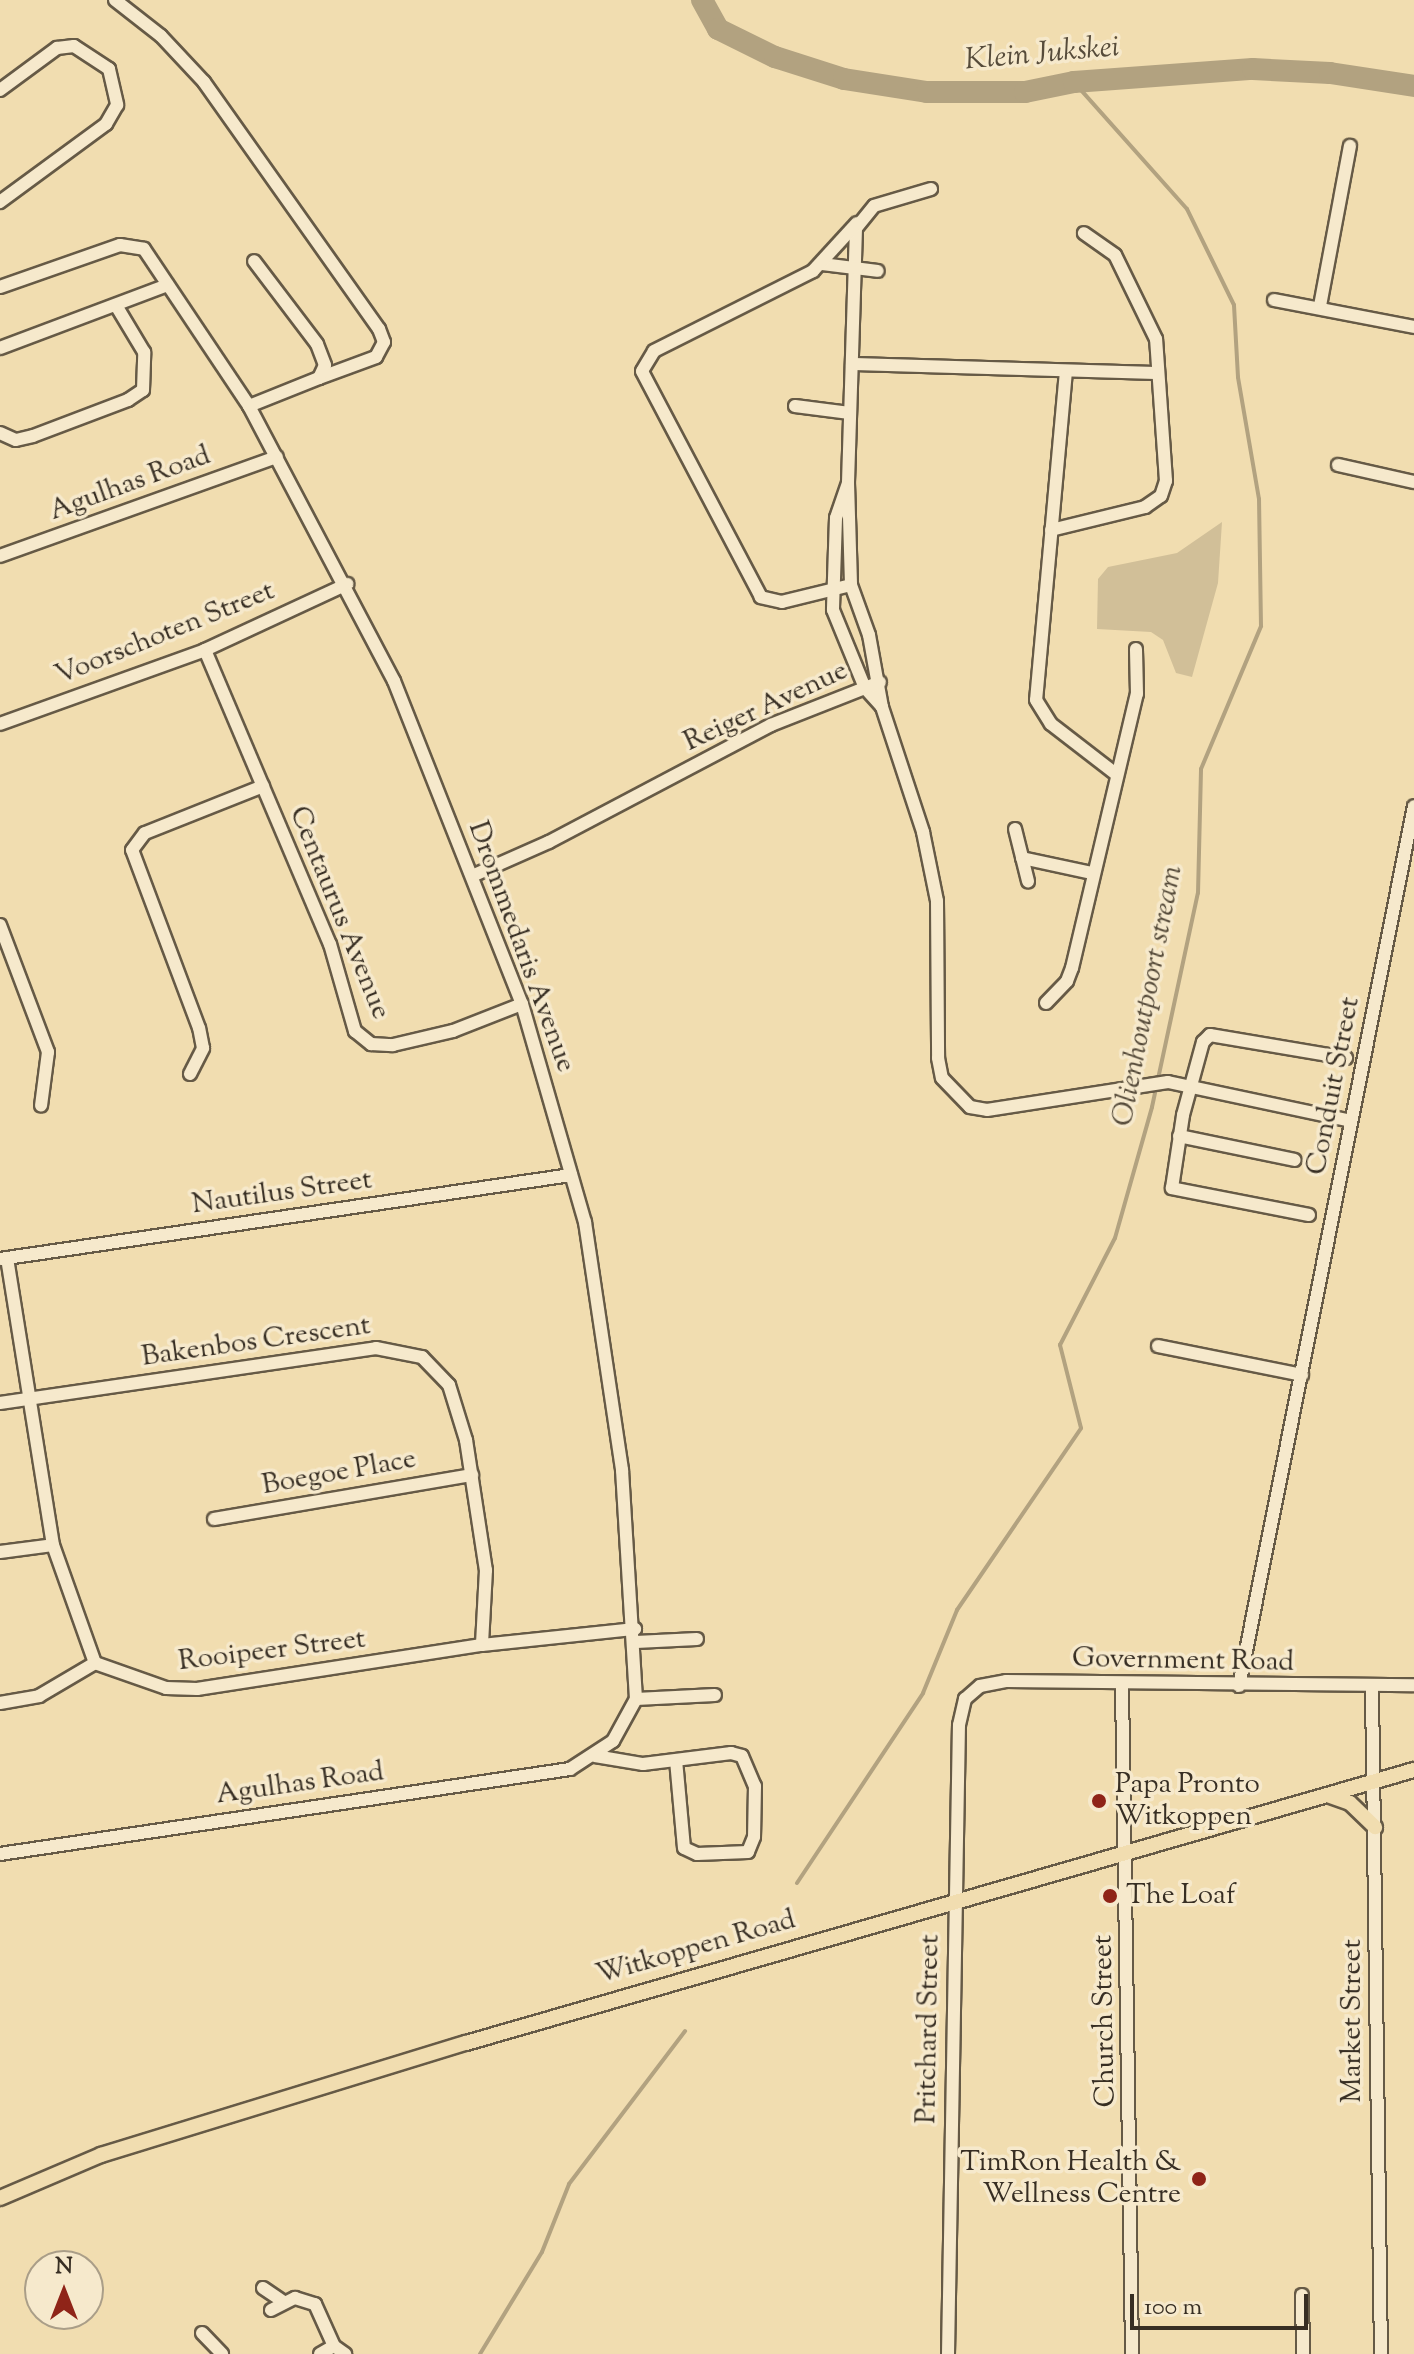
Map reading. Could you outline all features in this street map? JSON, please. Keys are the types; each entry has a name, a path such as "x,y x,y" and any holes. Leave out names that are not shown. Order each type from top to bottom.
{"main road":[{"name":"Witkoppen Road","path":"0,2198 113,2151 1414,1770"},
{"path":"1326,1795 1350,1803 1375,1827"}],"street":[{"path":"115,0 161,36 204,82 379,329 384,342 376,357 249,406"},
{"path":"0,90 57,48 74,46 109,69 117,105 106,124 0,202"},
{"path":"1320,306 1350,146"},
{"path":"851,585 782,602 761,597 642,371 654,351 822,264 874,206 931,189"},
{"path":"859,222 848,483 851,585 880,682 882,707 911,787 937,901 938,1066 950,1090 970,1107 998,1110 1168,1082 1351,1121"},
{"path":"1051,530 1145,507 1161,496 1166,472 1153,330 1115,255 1084,233"},
{"name":"Drommedaris Avenue","path":"0,287 127,244 144,249 249,406 347,584 394,681 522,1004 571,1175 603,1322 635,1635 636,1699 622,1727 598,1753"},
{"path":"254,261 321,351 325,365 319,378"},
{"path":"822,264 878,271"},
{"path":"0,348 117,307 168,285"},
{"path":"1274,300 1320,306 1414,327"},
{"path":"0,433 16,440 33,436 143,390 144,352 117,307"},
{"path":"852,364 1158,373"},
{"path":"1066,371 1038,705 1051,724 1116,774"},
{"path":"795,406 850,413"},
{"name":"Agulhas Road","path":"0,556 277,457"},
{"path":"1338,465 1414,482"},
{"path":"848,483 836,518 833,588 837,623 865,688 882,707"},
{"name":"Voorschoten Street","path":"0,724 205,650 347,584"},
{"path":"1046,1003 1069,979 1137,694 1136,649"},
{"name":"Centaurus Avenue","path":"205,650 330,944 350,1019 362,1038 379,1046 436,1037 522,1004"},
{"name":"Reiger Avenue","path":"472,876 674,777 771,725 880,682"},
{"path":"190,1074 203,1048 199,1028 132,850 145,833 263,786"},
{"name":"Conduit Street","path":"1239,1686 1414,806"},
{"path":"1015,829 1028,881"},
{"path":"1022,858 1092,873"},
{"path":"0,925 48,1052 41,1106"},
{"path":"1309,1215 1172,1188 1179,1136 1191,1085 1203,1042 1214,1033 1346,1058"},
{"path":"1179,1136 1295,1160"},
{"name":"Nautilus Street","path":"4,1258 571,1175"},
{"path":"0,1703 39,1696 95,1663 53,1545 31,1398 4,1258"},
{"path":"1158,1346 1302,1375"},
{"name":"Bakenbos Crescent","path":"0,1403 376,1348 402,1349 434,1363 449,1385 472,1475 486,1570 482,1645"},
{"name":"Boegoe Place","path":"214,1519 472,1475"},
{"path":"0,1552 53,1545"},
{"name":"Rooipeer Street","path":"95,1663 166,1688 197,1689 482,1645 635,1635 697,1639"},
{"name":"Government Road","path":"962,1705 974,1689 990,1682 1372,1688 1414,1685"},
{"name":"Church Street","path":"1122,1686 1132,2354"},
{"name":"Market Street","path":"1372,1688 1381,2354"},
{"path":"636,1699 715,1695"},
{"name":"Pritchard Street","path":"948,2354 955,1903 962,1705"},
{"path":"598,1753 616,1763 742,1756 755,1786 750,1850 697,1854 684,1848 676,1760"},
{"name":"Agulhas Road","path":"0,1854 570,1769 598,1753"},
{"path":"263,2288 276,2306 295,2298 315,2304 340,2350 320,2354"},
{"path":"1302,2295 1303,2354"},
{"path":"202,2333 222,2354"}],"shaded area":[{"path":"1222,522 1218,583 1192,677 1176,673 1163,640 1151,632 1097,629 1098,579 1108,567 1177,553"}],"waterway":[{"name":"Klein Jukskei","path":"702,0 718,29 775,57 844,79 927,92 1025,92 1074,82 1253,69 1330,73 1414,86"},
{"name":"Olienhoutpoort stream","path":"797,1883 923,1693 957,1610 1081,1428 1060,1345 1115,1238 1152,1107 1198,893 1201,769 1261,626 1259,499 1238,377 1234,305 1187,209 1074,82"},
{"name":"Olienhoutpoort stream","path":"480,2354 542,2252 569,2184 685,2031"}],"place":[{"name":"Papa Pronto Witkoppen","path":"1099,1801"},
{"name":"The Loaf","path":"1110,1896"},
{"name":"TimRon Health & Wellness Centre","path":"1199,2179"}]}
